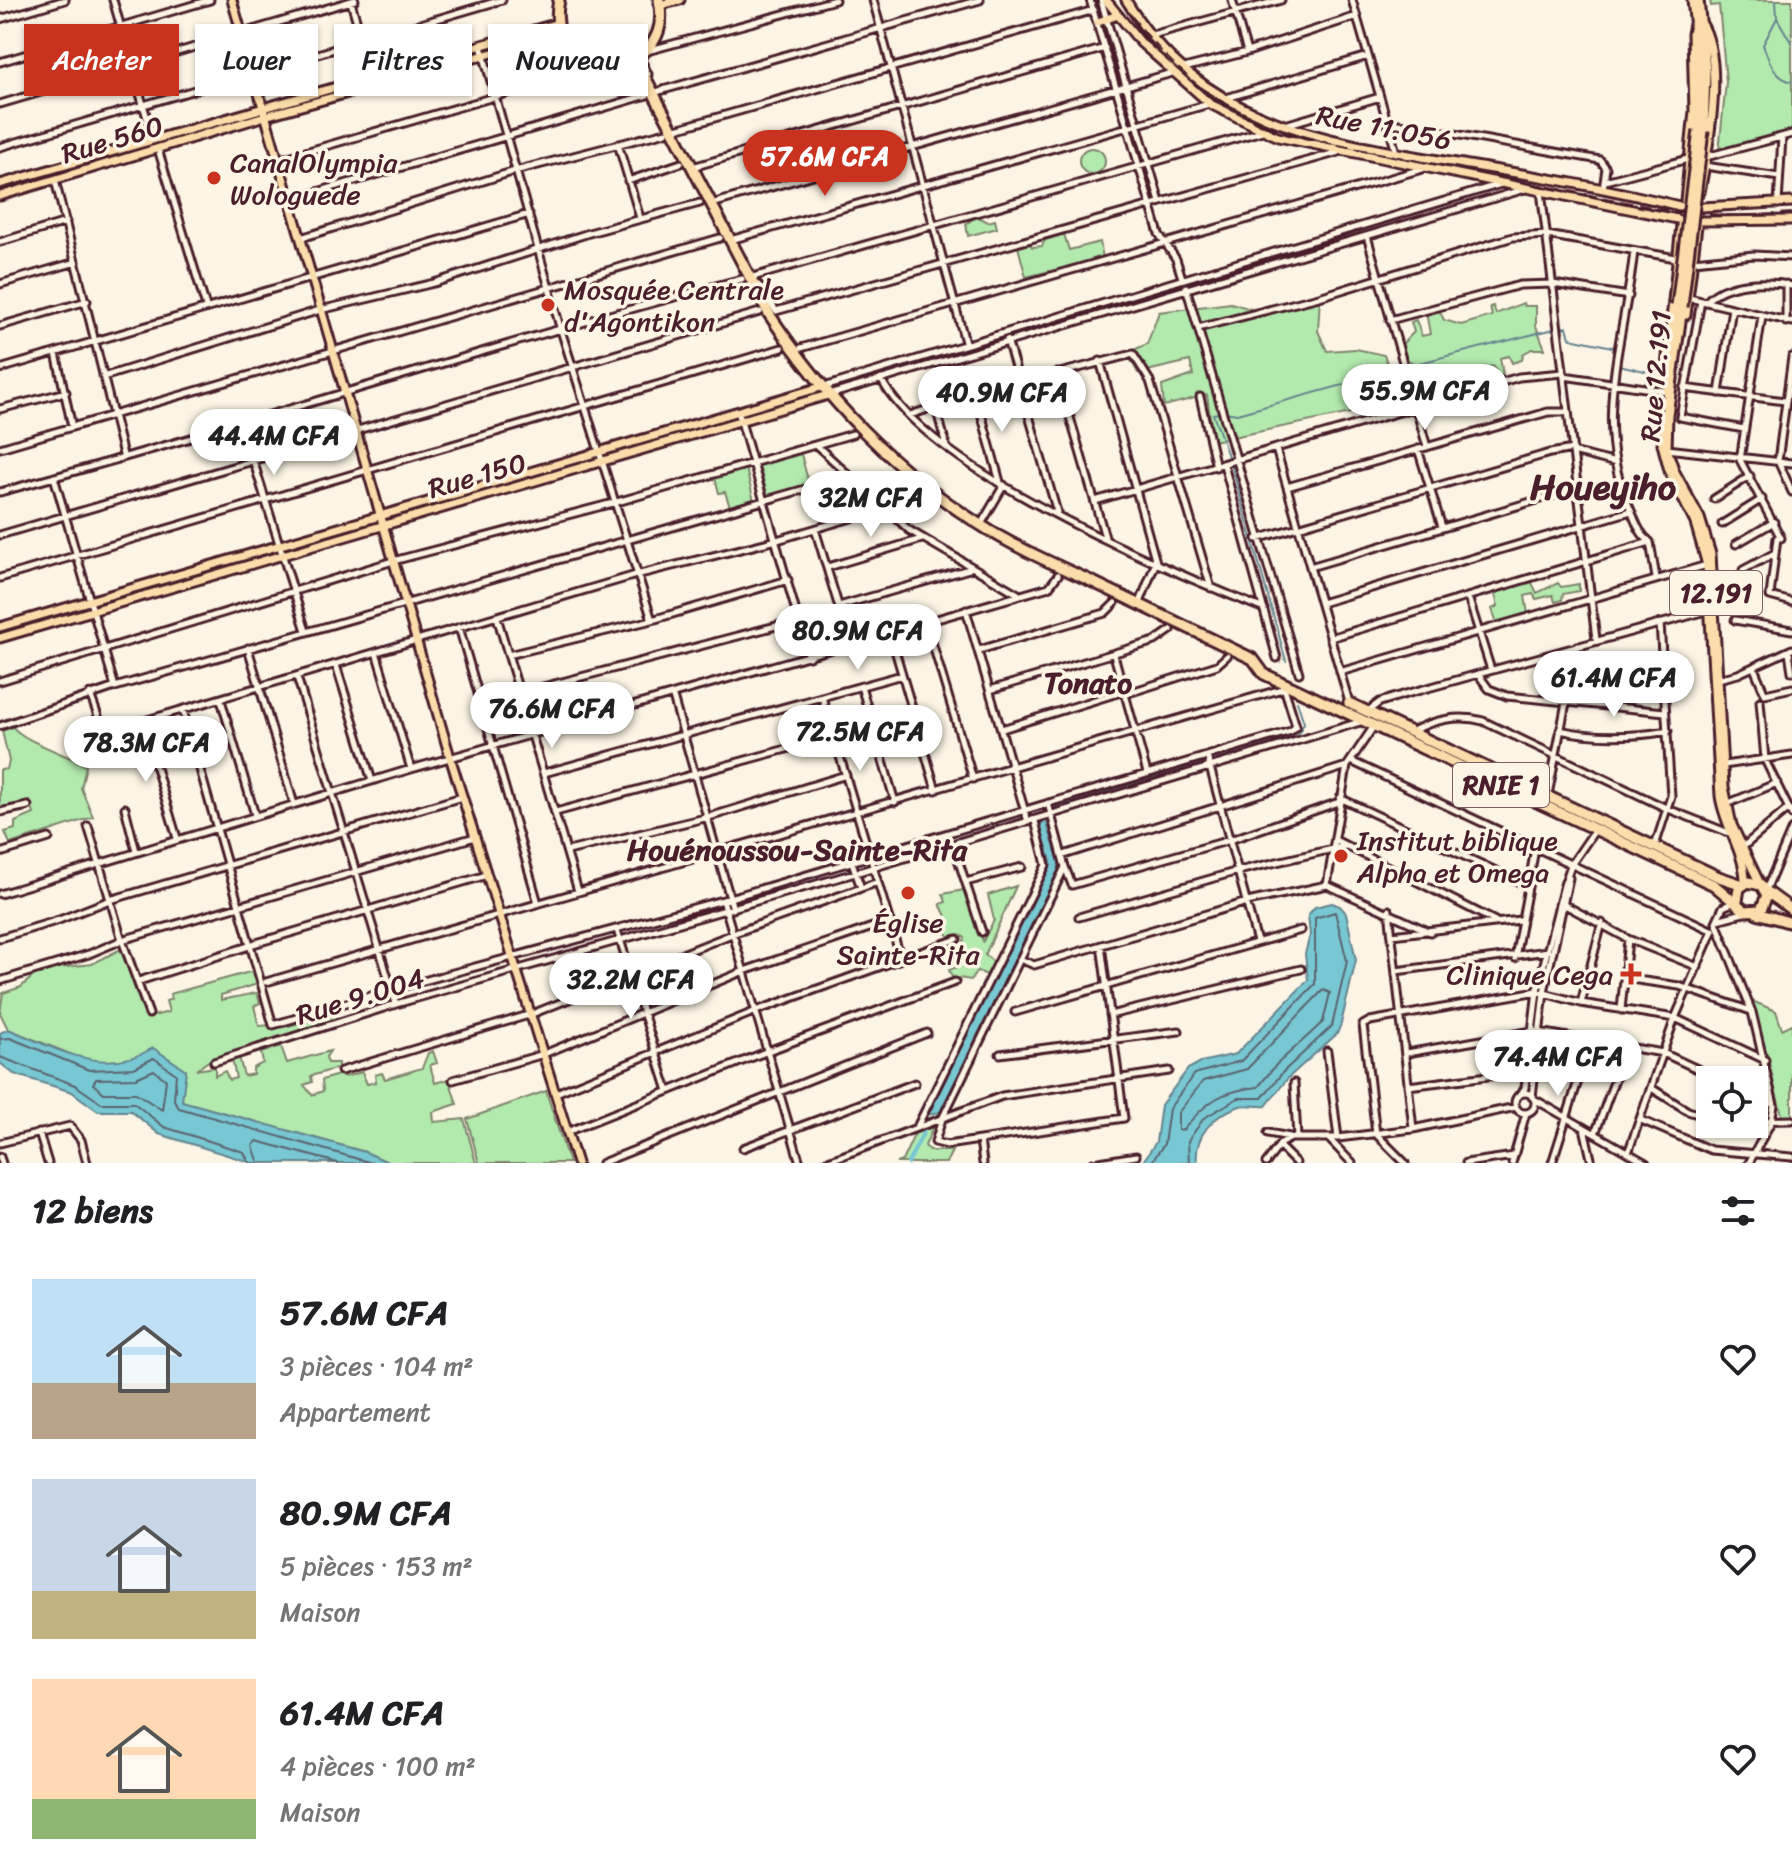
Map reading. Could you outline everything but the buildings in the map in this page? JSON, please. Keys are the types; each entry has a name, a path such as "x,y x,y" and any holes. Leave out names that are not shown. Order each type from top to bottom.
{"highway":[{"path":"558,23 559,0"},
{"path":"648,44 658,32 659,3"},
{"name":"RNIE 1","path":"648,83 769,314 824,391 891,459 981,526 1253,659 1264,674 1283,686 1411,732 1725,880 1764,887"},
{"name":"RNIE 1","path":"1349,703 1369,719 1714,885 1750,912"},
{"path":"1737,901 1744,884"},
{"path":"1764,887 1792,910"},
{"path":"1750,912 1765,906 1764,887"},
{"path":"1750,912 1792,923"}],"main road":[{"path":"232,0 239,24"},
{"path":"659,3 680,0"},
{"path":"1104,0 1172,73 1210,104 1262,131 1422,169 1541,190 1679,222 1792,220"},
{"name":"Rue 12.191","path":"1692,0 1706,70 1671,374 1667,449 1675,472 1700,518 1711,554 1721,752 1728,812 1764,887"},
{"name":"Rue 12.191","path":"1698,23 1699,0"},
{"name":"Rue 11.056","path":"1129,1 1152,35 1184,68 1225,99 1280,126 1396,153 1604,186 1682,203 1792,202"},
{"path":"1098,22 1118,15"},
{"name":"Rue 560","path":"472,53 558,23"},
{"path":"1671,374 1665,355 1694,111 1698,23"},
{"path":"1671,374 1680,363 1699,223 1712,79 1710,42 1698,23"},
{"name":"Rue 560","path":"482,50 488,49"},
{"name":"Rue 560","path":"0,184 153,139 334,92"},
{"path":"259,96 450,757 577,1163"},
{"name":"Rue 560","path":"0,196 158,148 263,111"},
{"name":"Rue 12.191","path":"1671,374 1665,391 1661,430 1663,453 1695,523 1707,565 1717,774 1729,833 1745,867 1744,884"},
{"name":"Rue 150","path":"0,627 89,598 601,450 738,411 824,391"},
{"name":"Rue 150","path":"0,638 490,495 740,420 824,391"},
{"path":"487,485 490,495"}],"street":[{"path":"0,19 65,0"},
{"path":"113,0 120,24"},
{"path":"128,24 210,0"},
{"path":"271,24 352,0 358,24"},
{"path":"420,24 502,0"},
{"path":"648,53 835,0"},
{"path":"873,0 965,342"},
{"path":"656,92 980,0"},
{"path":"1090,0 1149,205 1182,278"},
{"path":"1104,0 1125,86 1160,202"},
{"path":"1232,0 1247,52"},
{"path":"1152,35 1281,0"},
{"path":"1352,0 1396,153"},
{"path":"676,129 1094,10"},
{"path":"1184,68 1247,52 1357,16"},
{"path":"696,166 1105,48"},
{"path":"482,50 488,70"},
{"path":"0,62 24,55"},
{"path":"1225,99 1368,56"},
{"path":"715,203 1172,73"},
{"path":"648,76 753,277 776,311 1340,151"},
{"path":"0,147 195,90"},
{"path":"0,104 27,96"},
{"path":"140,96 153,139"},
{"path":"278,160 496,96 560,327 652,620"},
{"path":"290,200 644,96"},
{"path":"1280,126 1380,97"},
{"path":"734,239 1210,104"},
{"path":"1387,122 1600,160 1606,168 1604,186 1688,159"},
{"path":"753,277 1262,131"},
{"path":"301,238 515,171 666,132"},
{"path":"1705,161 1792,134"},
{"path":"1778,204 1782,137"},
{"path":"618,144 640,218"},
{"path":"158,148 206,307"},
{"path":"1705,161 1779,177"},
{"path":"628,181 681,163"},
{"path":"801,348 1422,169"},
{"path":"55,180 123,455"},
{"path":"824,391 965,342 1501,184"},
{"path":"824,391 881,379 1526,188"},
{"path":"1541,190 1596,639"},
{"path":"103,377 320,310 434,283 640,218 700,203"},
{"path":"0,369 529,214"},
{"path":"0,242 66,222"},
{"path":"1198,328 1319,297 1513,237 1547,235 1676,258"},
{"path":"1367,236 1427,447"},
{"path":"0,448 720,238"},
{"path":"1634,251 1613,383 1612,462 1642,536 1650,542 1656,578"},
{"path":"1693,261 1754,255 1792,257"},
{"path":"0,284 76,262"},
{"path":"0,492 344,391 459,361 560,327 742,279"},
{"path":"1689,298 1704,301 1789,322 1789,285 1756,283 1714,293 1704,301 1679,412 1683,420 1744,429"},
{"path":"1390,320 1520,285 1553,284 1629,296"},
{"path":"1186,287 1221,417 1299,673"},
{"path":"0,326 87,301"},
{"path":"1719,393 1732,308"},
{"path":"0,535 760,312"},
{"path":"1762,316 1740,460 1781,538 1777,538 1770,596 1792,602"},
{"path":"1007,340 1058,513"},
{"path":"0,578 782,348"},
{"path":"56,353 72,427"},
{"path":"910,415 1100,361 1129,354 1138,358 1150,381 1211,588"},
{"path":"1792,357 1778,461 1792,492"},
{"path":"1100,361 1156,562 1141,600"},
{"path":"1057,373 1105,538"},
{"path":"1095,501 1528,375 1564,374 1665,391"},
{"path":"881,379 910,415 973,467 1105,538 1211,588 1264,609"},
{"path":"1684,388 1785,401"},
{"path":"0,409 66,392"},
{"path":"976,395 1002,484 983,521"},
{"path":"1200,397 1216,467"},
{"path":"936,407 946,446"},
{"path":"738,411 809,657"},
{"path":"1287,487 1548,412 1568,412"},
{"path":"241,421 306,631"},
{"path":"0,681 393,561 617,502 853,434"},
{"path":"816,445 883,509 923,539 1019,595"},
{"path":"1276,449 1349,703"},
{"path":"1418,449 1442,527"},
{"path":"1667,449 1740,460 1792,463"},
{"path":"1257,539 1550,453 1573,451 1612,462"},
{"path":"1224,465 1277,658"},
{"path":"1714,499 1750,476"},
{"path":"54,477 115,687"},
{"path":"1,724 90,694 847,477"},
{"path":"1310,567 1578,488"},
{"path":"90,694 104,732 221,700 636,575 777,540 922,497"},
{"path":"1722,524 1762,499"},
{"path":"1321,603 1631,511"},
{"path":"1736,544 1774,522"},
{"path":"815,529 850,644"},
{"path":"827,567 923,539"},
{"path":"1330,638 1650,542"},
{"path":"1743,570 1776,552"},
{"path":"1340,672 1707,565"},
{"path":"839,606 970,569"},
{"path":"0,894 98,861 450,757 673,697 1049,587 1058,575"},
{"path":"508,655 652,620 788,580"},
{"path":"1468,597 1491,670"},
{"path":"978,650 1105,613 1115,603"},
{"name":"Rue 9.004","path":"214,1062 396,1004 730,910 1210,768 1369,719 1386,700 1711,609"},
{"path":"917,1127 1046,865 1013,768 966,610"},
{"path":"497,617 578,891"},
{"path":"520,693 799,620"},
{"path":"1735,620 1792,630"},
{"path":"926,622 973,779"},
{"path":"1655,846 1668,809 1672,784 1660,623"},
{"path":"459,627 538,903"},
{"path":"990,690 1114,655 1155,641 1171,630"},
{"path":"890,633 936,790"},
{"path":"1548,796 1577,646"},
{"path":"248,648 294,804"},
{"path":"1718,679 1754,668 1792,649"},
{"path":"1792,649 1787,654 1792,672"},
{"path":"376,652 411,769"},
{"path":"1114,655 1147,773"},
{"path":"1002,729 1217,665 1227,656"},
{"path":"336,665 372,781"},
{"path":"1574,665 1662,670"},
{"path":"1754,668 1765,694 1792,688"},
{"path":"1478,674 1497,693 1665,712"},
{"path":"544,773 685,737 902,675"},
{"path":"297,677 396,1004"},
{"path":"861,686 895,802"},
{"path":"266,982 498,913 719,854 1283,686"},
{"name":"Rue 9.004","path":"251,945 273,1025 511,956 726,899 1293,730 1296,726 1283,686"},
{"path":"673,697 719,854 732,934 800,1163"},
{"path":"822,697 901,959"},
{"path":"221,700 255,815"},
{"path":"1760,701 1765,760 1792,815"},
{"path":"183,710 251,945"},
{"path":"1327,885 1349,763 1369,719"},
{"path":"1411,732 1438,721 1477,719 1557,754 1668,809 1729,833"},
{"path":"142,721 177,838"},
{"path":"1560,730 1577,734 1642,735 1668,731"},
{"path":"556,812 697,776 834,736"},
{"path":"1721,752 1729,803 1744,846 1764,887 1774,879 1792,829"},
{"path":"1724,765 1792,755"},
{"path":"1207,756 1257,942"},
{"path":"1064,855 1349,763 1570,868 1713,931"},
{"path":"568,851 709,817 846,775"},
{"path":"1729,803 1777,783"},
{"path":"0,938 110,900 463,797"},
{"path":"1048,803 1072,885 1230,840 1340,800 1528,886"},
{"path":"0,812 28,806"},
{"path":"125,808 136,851"},
{"path":"1744,846 1789,808"},
{"path":"88,826 122,940 149,1014"},
{"path":"1466,1163 1513,1160 1520,1133 1521,1094 1536,1031 1548,951 1570,868 1595,829"},
{"path":"0,981 239,904 476,836"},
{"path":"0,853 49,838"},
{"path":"1335,840 1495,921"},
{"path":"953,844 982,932"},
{"path":"1079,917 1238,871 1346,846"},
{"path":"1515,958 1535,849"},
{"path":"852,862 861,888"},
{"path":"966,882 1022,867"},
{"path":"1065,867 942,1119 934,1138 938,1143 980,1140 1124,1118 1101,945"},
{"path":"1541,992 1565,905 1570,868"},
{"path":"139,981 487,875"},
{"path":"341,1071 532,1014 732,934 878,882"},
{"path":"1020,959 1034,965 1247,902 1327,885 1389,910 1430,932"},
{"path":"1628,1153 1653,1089 1675,1018 1723,907 1737,901"},
{"path":"1565,905 1628,939 1698,967"},
{"path":"1389,910 1413,1129"},
{"path":"1717,921 1750,912"},
{"path":"1392,935 1520,920"},
{"path":"453,1080 544,1054 744,971 890,921"},
{"path":"1717,921 1752,1012 1774,1105 1771,1122 1749,1163"},
{"path":"1581,1003 1602,923"},
{"path":"617,930 668,1091"},
{"path":"1015,1012 1301,930"},
{"path":"556,1093 756,1011 957,939"},
{"path":"1621,1010 1628,939"},
{"path":"1396,971 1515,958 1548,951"},
{"path":"1110,1015 1301,969"},
{"path":"1624,978 1688,989 1752,1012"},
{"path":"567,1132 768,1051 955,982"},
{"path":"1405,1163 1376,1134 1363,1025 1399,1014 1541,992 1581,1003 1675,1018 1765,1060"},
{"path":"1000,1054 1179,1031"},
{"path":"1533,1109 1536,1031"},
{"path":"1407,1053 1536,1031 1663,1053 1696,1068"},
{"path":"602,1163 927,1033"},
{"path":"1552,1163 1591,1040"},
{"path":"1595,1134 1627,1046"},
{"path":"1327,1051 1338,1138"},
{"path":"823,1163 1002,1096 1169,1071"},
{"path":"1408,1086 1528,1071"},
{"path":"743,1148 915,1083"},
{"path":"1294,1083 1294,1138"},
{"path":"1653,1089 1696,1114"},
{"path":"1521,1094 1646,1163"},
{"path":"1768,1102 1774,1105"},
{"path":"1296,1163 1268,1133 1294,1138 1338,1138 1413,1129 1506,1109 1551,1109"},
{"path":"1641,1120 1691,1144 1792,1157"},
{"path":"1768,1122 1792,1120"},
{"path":"0,1143 65,1125 73,1128 87,1163"},
{"path":"1584,1127 1592,1163"},
{"path":"39,1133 48,1163"},
{"path":"1266,1163 1278,1147 1294,1138"},
{"path":"1329,1138 1352,1163"},
{"path":"980,1140 983,1163"},
{"path":"1093,1163 1136,1156"}],"green space":[{"path":"1710,0 1792,0 1792,130 1719,151 1726,82 1719,5 1711,6"},
{"path":"1092,148 1101,152 1105,161 1101,170 1092,174 1083,170 1079,161 1083,152"},
{"path":"977,216 988,222 995,220 997,228 968,236 966,224"},
{"path":"1064,234 1069,250 1100,242 1103,258 1026,277 1018,247 1030,243 1032,247 1042,246 1045,240"},
{"path":"1320,297 1318,331 1327,351 1356,349 1384,355 1397,388 1391,405 1213,441 1207,395 1164,406 1162,386 1193,375 1190,361 1138,373 1127,353 1147,344 1159,312 1231,303 1264,313"},
{"path":"1523,303 1524,306 1536,306 1536,326 1545,349 1532,349 1523,354 1522,360 1512,363 1509,356 1500,358 1503,375 1497,376 1494,366 1483,368 1486,382 1480,383 1466,369 1452,384 1442,380 1416,386 1411,374 1414,364 1407,359 1402,344 1414,332 1411,322 1416,320 1422,336 1430,334 1426,312 1439,310 1444,320 1461,325 1492,316 1490,307 1493,306 1496,314"},
{"path":"801,454 809,484 768,496 759,466"},
{"path":"746,469 754,501 730,507 725,492 719,493 715,478"},
{"path":"1531,581 1537,593 1558,583 1561,587 1579,584 1579,591 1563,594 1562,600 1555,602 1553,595 1536,599 1533,594 1525,596 1528,614 1497,623 1492,609 1498,606 1494,591"},
{"path":"13,727 26,737 86,766 81,788 93,817 10,844 5,832 15,829 15,822 34,814 30,801 0,808 0,770 7,769 9,761 2,731"},
{"path":"1016,886 985,955 994,962 987,975 977,971 971,980 952,977 949,970 957,967 955,959 964,956 962,946 965,938 959,934 949,937 941,919 946,916 940,904 946,902 943,894 964,890 983,941 994,920 988,895"},
{"path":"123,948 149,1017 169,1012 166,1001 171,999 170,994 257,970 261,983 221,995 221,1000 257,993 260,1003 254,1006 259,1026 272,1025 274,1029 336,1015 337,1019 210,1060 196,1070 215,1067 215,1076 225,1071 229,1080 236,1078 232,1059 239,1057 244,1076 253,1074 253,1068 263,1063 261,1053 281,1046 287,1063 330,1051 326,1057 328,1063 338,1063 338,1068 311,1076 312,1082 304,1085 312,1095 323,1091 322,1080 341,1074 345,1077 362,1072 367,1084 376,1082 375,1075 382,1073 385,1079 422,1068 428,1053 433,1051 437,1063 430,1065 435,1083 449,1079 457,1104 433,1112 434,1122 464,1119 476,1163 390,1163 365,1152 181,1101 133,1060 90,1062 8,1029 0,1013 3,993 21,987 40,970 92,964"},
{"path":"1752,1001 1776,1011 1782,1029 1792,1024 1792,1117 1783,1119"},
{"path":"546,1091 569,1163 479,1163 467,1119"},
{"path":"933,1127 925,1146 931,1151 952,1151 946,1163 896,1163 902,1161 915,1133"}],"water":[{"path":"1046,821 1059,862 1058,871 940,1112 928,1115 1051,862 1040,824"},
{"path":"1332,903 1346,913 1356,960 1337,1034 1288,1078 1266,1106 1240,1106 1221,1115 1207,1127 1199,1144 1197,1163 1142,1163 1156,1142 1161,1105 1188,1069 1201,1062 1236,1054 1308,980 1305,954 1310,935 1308,915 1315,907"},
{"path":"8,1029 62,1051 98,1060 135,1057 153,1048 186,1070 182,1101 365,1152 390,1163 253,1163 159,1134 131,1111 98,1111 72,1092 14,1074 0,1063 0,1033"}],"waterway":[{"path":"1776,0 1777,18 1763,45 1776,73 1792,82"},
{"path":"1777,18 1792,44"},
{"path":"0,192 251,116"},
{"path":"1561,328 1567,327 1570,338 1617,348"},
{"path":"1404,367 1554,329"},
{"path":"1619,365 1653,373"},
{"path":"1225,412 1237,414 1394,371"},
{"path":"1219,413 1213,414 1229,459"},
{"path":"1232,467 1286,661"},
{"path":"1213,761 1297,736 1304,723 1297,701"},
{"path":"1056,807 1204,763"},
{"path":"908,1163 924,1131"}],"railway":[{"path":"1120,0 1154,43 1191,80 1234,110 1283,134 1676,212 1744,216 1792,213"}],"place":[{"name":"CanalOlympia Wologuede","path":"214,178"},
{"name":"Mosquée Centrale d'Agontikon","path":"548,305"},
{"name":"Institut biblique Alpha et Omega","path":"1341,856"},
{"name":"Église Sainte-Rita","path":"908,893"},
{"name":"Clinique Cega","path":"1631,974"}],"district":[{"name":"Houeyiho","path":"1603,486"},
{"name":"Tonato","path":"1088,683"},
{"name":"Houénoussou-Sainte-Rita","path":"797,850"}]}
